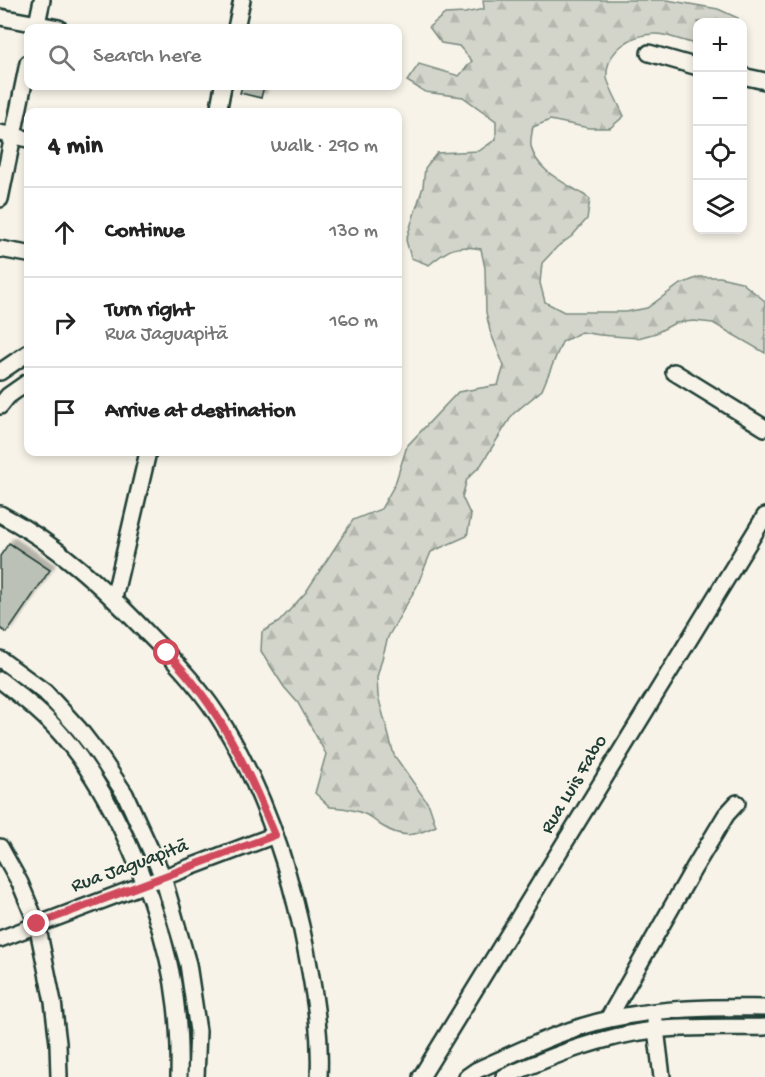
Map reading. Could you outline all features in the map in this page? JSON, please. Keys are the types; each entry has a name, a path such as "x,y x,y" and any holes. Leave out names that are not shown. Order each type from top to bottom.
{"street":[{"path":"36,24 42,0"},
{"path":"237,24 242,0"},
{"path":"0,17 28,24"},
{"path":"649,53 693,66"},
{"path":"0,199 6,134 24,76"},
{"path":"747,77 765,81"},
{"path":"219,108 222,90"},
{"path":"6,134 24,138"},
{"path":"0,249 24,253"},
{"path":"0,372 24,356"},
{"path":"674,372 765,428"},
{"path":"3,396 24,384"},
{"path":"114,598 147,456"},
{"path":"0,514 66,558 114,598 183,669 226,728 250,776 275,835 291,882 317,1006 319,1077"},
{"name":"Rua Luis Fabo","path":"421,1077 765,516"},
{"path":"0,659 45,692 99,754 125,794 163,877 188,964 198,1031 196,1077"},
{"path":"0,680 61,734 95,781 123,834 144,884 169,961 178,1021 179,1077"},
{"path":"609,1019 694,868 726,815 737,803"},
{"name":"Rua Jaguapitã","path":"0,939 275,835"},
{"path":"0,847 20,884 37,924 53,1002 59,1077"},
{"path":"467,1077 477,1070 550,1038 609,1019 711,1007 765,1008"},
{"path":"654,1012 662,1077"},
{"path":"504,1077 553,1055 606,1039 656,1030 765,1027"}],"green space":[{"path":"483,0 667,0 718,9 738,18 693,18 693,43 648,34 630,40 615,52 610,60 607,78 624,116 610,128 589,128 550,120 533,127 531,146 540,164 555,177 590,199 587,219 542,263 540,283 545,302 564,312 626,312 647,308 679,285 699,277 720,277 741,282 765,301 765,353 713,323 694,321 675,323 656,333 638,338 581,332 562,342 542,390 513,414 481,465 467,479 462,497 471,516 467,536 431,552 417,586 388,637 377,677 378,696 394,755 429,805 436,826 409,835 389,830 362,813 330,807 315,793 326,754 298,703 284,687 261,651 262,632 279,622 306,592 353,520 381,509 395,484 407,446 458,392 498,385 504,366 490,331 486,312 485,268 481,249 465,247 453,249 429,265 411,258 406,240 423,187 425,168 437,153 479,151 496,139 496,121 463,97 425,92 407,81 419,64 459,76 472,61 459,46 441,43 429,27 445,14 484,9"}],"building":[{"path":"241,90 263,90 261,98 240,93"},
{"path":"9,543 50,570 7,633 0,628 0,556"}],"route":[{"path":"37,924 275,835 250,776 226,728 183,669 167,653"}]}
